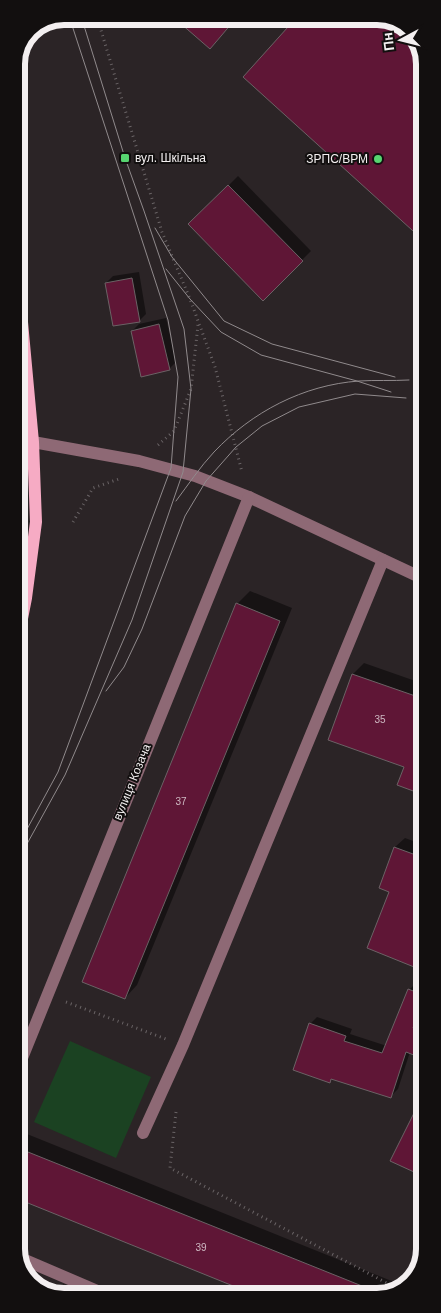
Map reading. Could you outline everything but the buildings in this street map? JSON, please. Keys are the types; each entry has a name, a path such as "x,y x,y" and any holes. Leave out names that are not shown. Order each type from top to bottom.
{"main road":[{"path":"25,371 33,442 36,522 25,603"}],"street":[{"path":"33,442 139,461 183,472 248,497 416,575"},
{"name":"вулиця Козача","path":"25,1050 248,497"},
{"path":"143,1133 183,1045 383,560"},
{"path":"26,1260 91,1288"}],"path":[{"path":"101,25 162,232 190,299 215,367 248,497"},
{"path":"73,522 93,488 134,474 139,461 174,431 191,389 198,325"},
{"path":"46,995 183,1045"},
{"path":"176,1111 170,1168 391,1285"}],"green space":[{"path":"70,1041 151,1077 116,1158 34,1122"}],"tram line":[{"path":"26,831 58,772 171,468 178,377 168,320 72,25"},
{"path":"25,848 65,775 132,620 183,472 191,389 184,329 125,158 84,25"},
{"path":"155,228 172,257 224,321 272,344 395,377"},
{"path":"166,269 190,299 221,332 261,355 391,392"},
{"path":"176,501 214,452 245,425 280,403 318,388 338,384 359,381 409,380"},
{"path":"106,691 124,667 142,629 185,516 206,481 236,447 262,426 299,407 355,394 406,398"}],"place":[{"name":"вул. Шкільна","path":"125,158"},
{"name":"ЗРПС/ВРМ","path":"378,159"}]}
